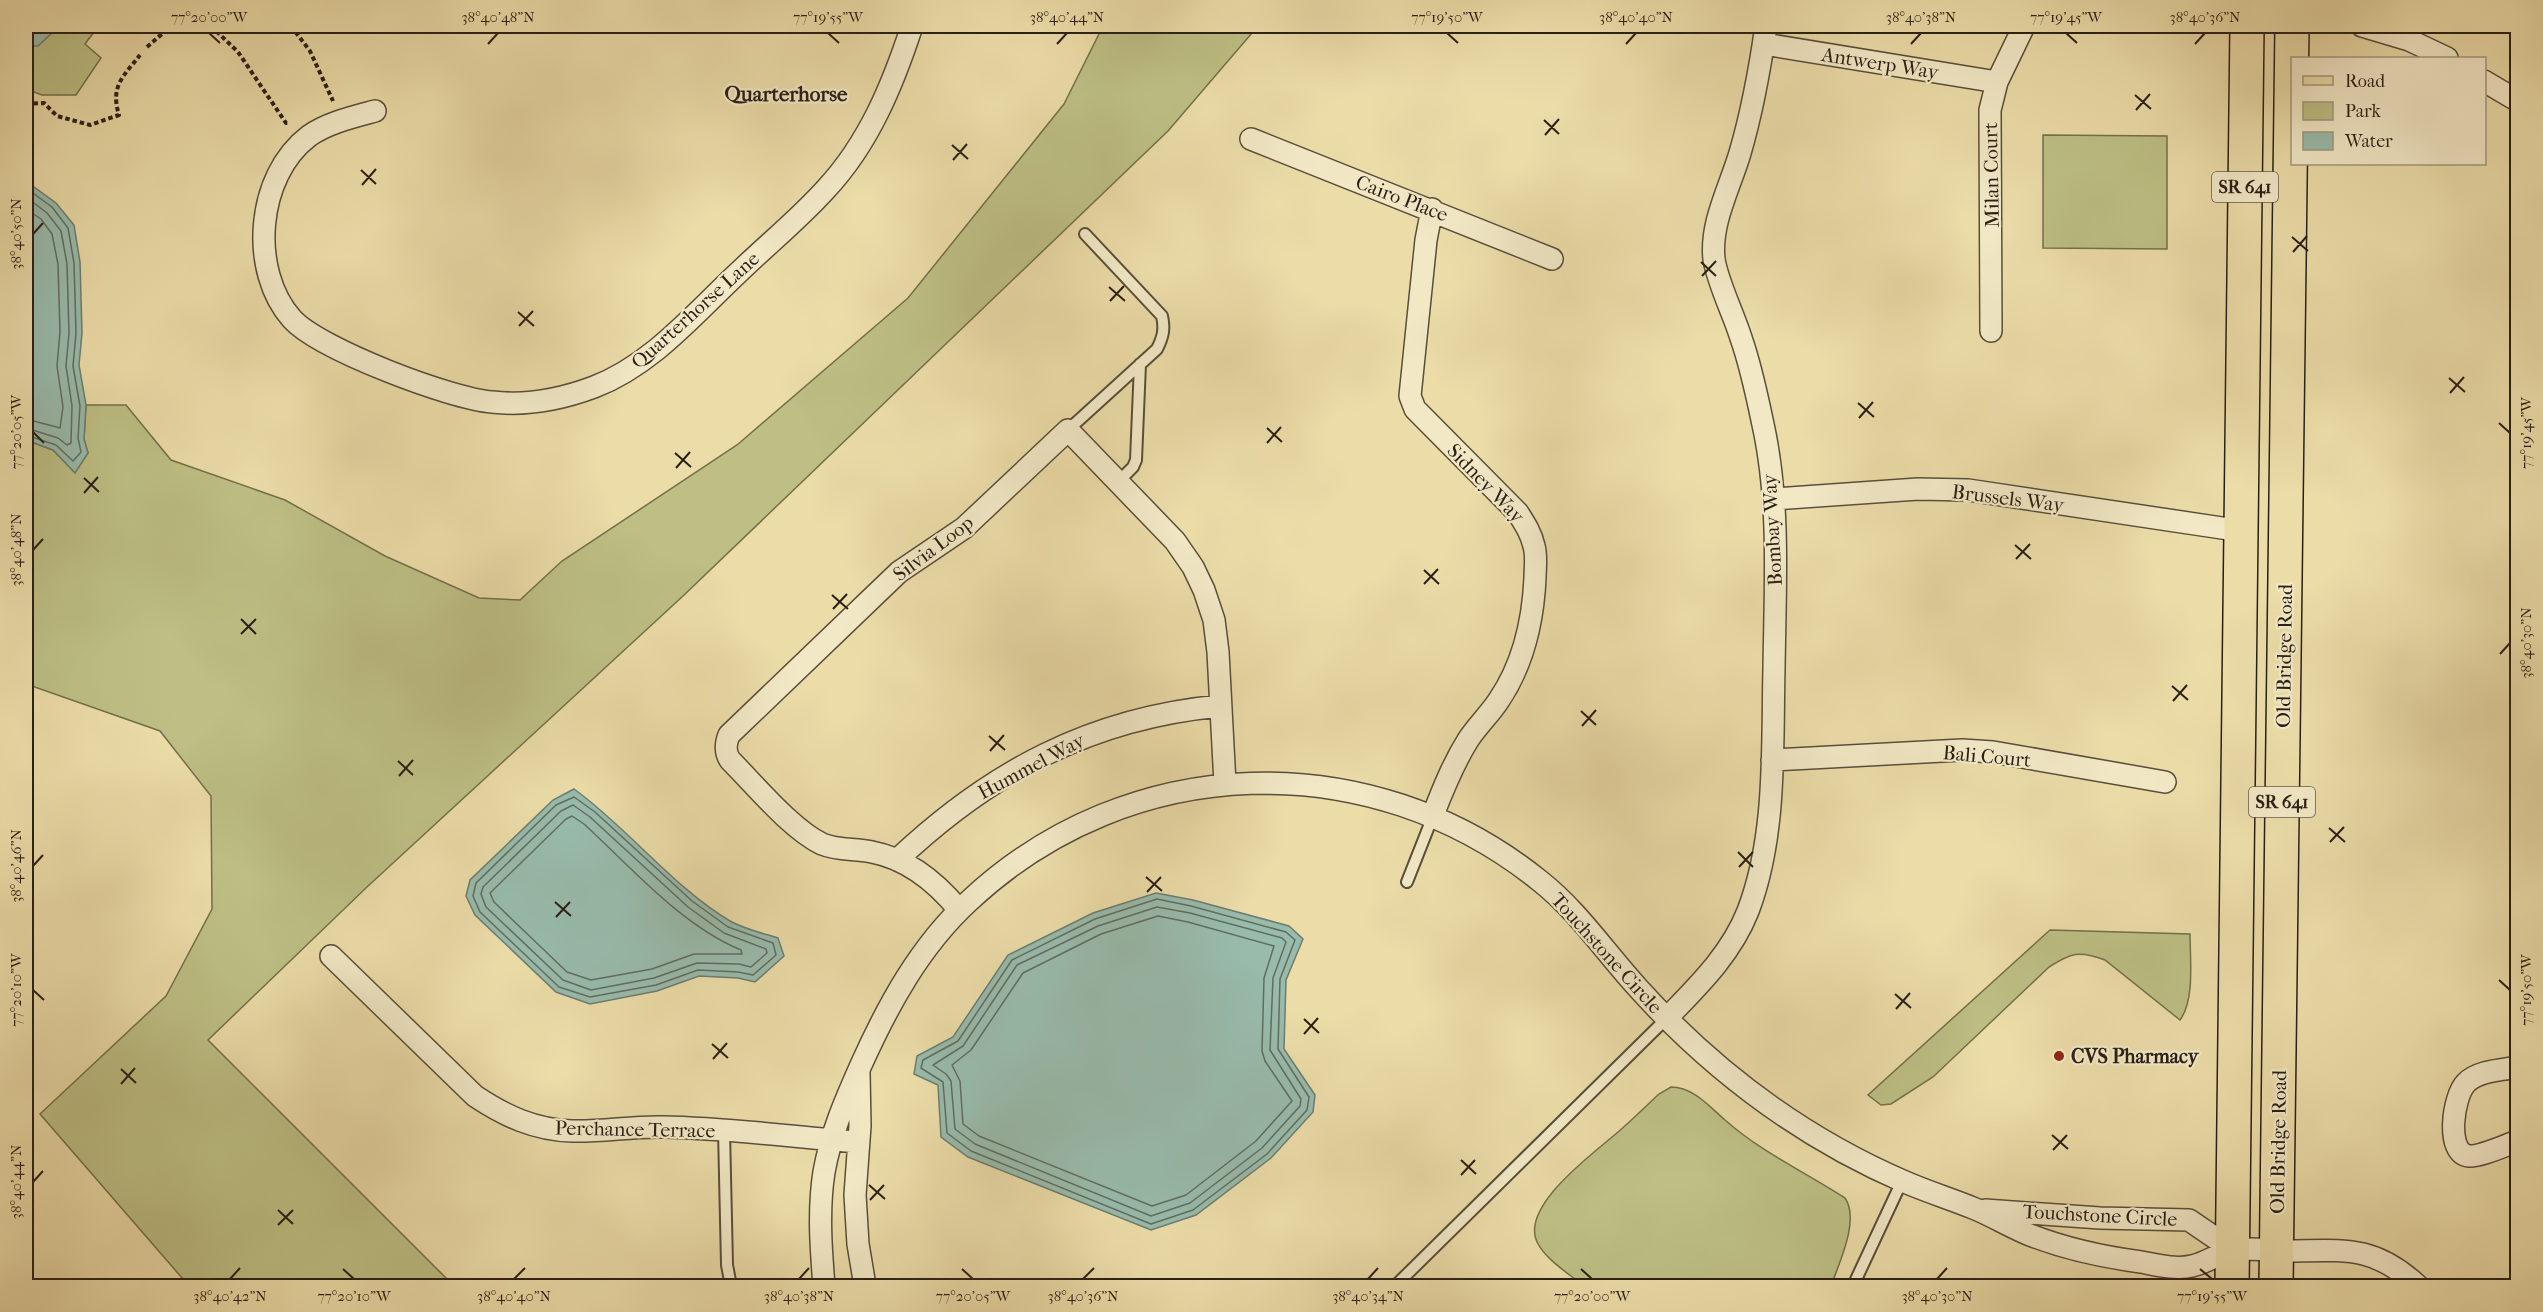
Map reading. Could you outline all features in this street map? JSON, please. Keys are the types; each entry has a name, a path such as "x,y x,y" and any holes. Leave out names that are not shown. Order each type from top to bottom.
{"main road":[{"name":"SR 641","path":"2232,1287 2247,26"},
{"name":"Old Bridge Road","path":"2292,26 2292,57"},
{"name":"Old Bridge Road","path":"2276,1287 2291,103"}],"street":[{"name":"Quarterhorse Lane","path":"375,111 311,134 284,164 273,186 267,210 265,254 269,278 279,300 293,320 311,336 368,363 427,385 488,402 536,402 571,395 597,386 622,374 650,354 828,188 855,152 882,105 912,26"},
{"name":"Milan Court","path":"1992,331 1989,110 1997,82 2024,26"},
{"path":"2362,26 2409,40 2445,57"},
{"name":"Antwerp Way","path":"1765,35 1997,82"},
{"name":"Bombay Way","path":"1667,1018 1713,971 1734,940 1747,912 1759,876 1772,760 1776,578 1773,499 1766,437 1753,377 1714,261 1714,238 1740,151 1765,35"},
{"path":"2486,82 2517,101"},
{"name":"Cairo Place","path":"1251,140 1432,209 1552,259"},
{"name":"Sidney Way","path":"1432,209 1426,240 1410,396 1415,409 1518,513 1529,529 1535,548 1535,568 1534,606 1515,671 1499,701 1469,738 1459,755 1432,815"},
{"path":"1068,430 1175,541 1193,567 1204,590 1214,620 1217,641 1225,784"},
{"name":"Silvia Loop","path":"959,910 923,874 897,860 872,852 832,847 805,834 730,760 726,754 725,743 729,735 899,572 964,528 1068,430"},
{"name":"Brussels Way","path":"1773,499 1918,489 1968,490 2242,531"},
{"name":"Hummel Way","path":"897,860 945,816 971,797 1046,753 1095,732 1126,723 1220,706"},
{"name":"Bali Court","path":"1772,760 1962,750 1993,752 2165,782"},
{"name":"Touchstone Circle","path":"824,1287 820,1223 823,1178 831,1140 842,1106 880,1023 899,987 934,938 959,910 1006,869 1072,828 1145,800 1225,784 1270,782 1337,788 1403,804 1465,831 1506,855 1545,884 1579,918 1637,987 1667,1018 1750,1092 1793,1122 1857,1159 1902,1181 1979,1210 2023,1232 2060,1246 2135,1262 2190,1267 2233,1250"},
{"name":"Perchance Terrace","path":"331,956 475,1096 507,1116 551,1129 574,1131 663,1127 858,1142"},
{"path":"2517,1067 2477,1076 2467,1082 2458,1093 2454,1106 2456,1145 2462,1154 2471,1156 2517,1141"},
{"name":"Touchstone Circle","path":"859,1069 860,1126 855,1195 858,1244 865,1287"},
{"name":"Touchstone Circle","path":"1979,1210 2109,1218 2189,1220 2233,1250"},
{"path":"2233,1250 2357,1251 2392,1266 2418,1287"}],"lane":[{"path":"1068,430 1156,349 1163,338 1162,316 1085,234"},
{"path":"1118,482 1133,467 1136,460 1140,364"},
{"path":"1407,882 1432,815"},
{"path":"1395,1287 1667,1018"},
{"path":"724,1131 727,1265 731,1287"},
{"path":"1853,1287 1902,1181"}],"path":[{"path":"147,47 171,26"},
{"path":"211,26 238,52 286,123 298,122"},
{"path":"291,26 310,51 337,109"},
{"path":"26,104 44,103 57,116 90,125 119,115 114,98 120,81 140,55"}],"green space":[{"path":"26,26 89,26 94,32 85,44 101,58 76,95 42,95 26,89"},
{"path":"1103,26 1258,26 1168,131 683,596 367,887 208,1040 454,1286 189,1286 40,1114 166,996 212,909 211,796 160,731 26,684 26,440 53,450 75,472 88,453 84,439 86,405 126,405 171,460 285,500 385,556 479,598 520,600 562,561 737,445 908,298 1064,104"},
{"path":"2043,135 2167,136 2167,249 2043,248"},
{"path":"2050,930 2190,934 2190,991 2185,1012 2180,1020 2105,960 2076,954 2049,967 1933,1077 1891,1104 1881,1105 1868,1095"},
{"path":"1671,1087 1694,1094 1753,1142 1845,1198 1850,1218 1847,1242 1831,1286 1584,1286 1558,1266 1541,1248 1537,1242 1535,1228 1539,1213 1549,1197 1577,1167 1659,1094"}],"water":[{"path":"26,26 53,26 53,32 38,46 26,46"},
{"path":"26,176 30,184 56,203 74,225 80,262 82,333 79,365 86,405 84,439 88,453 75,473 53,450 26,440"},
{"path":"574,789 709,907 735,924 778,938 784,956 755,982 738,978 699,976 657,991 590,1004 556,992 475,915 466,896 470,880 553,800"},
{"path":"1156,893 1193,900 1289,926 1303,939 1286,980 1284,1049 1315,1095 1313,1112 1271,1158 1196,1215 1151,1230 968,1157 941,1137 938,1085 914,1074 917,1056 953,1037 1008,955 1093,913"}],"place":[{"name":"CVS Pharmacy","path":"2059,1056"}],"district":[{"name":"Quarterhorse","path":"786,94"}]}
